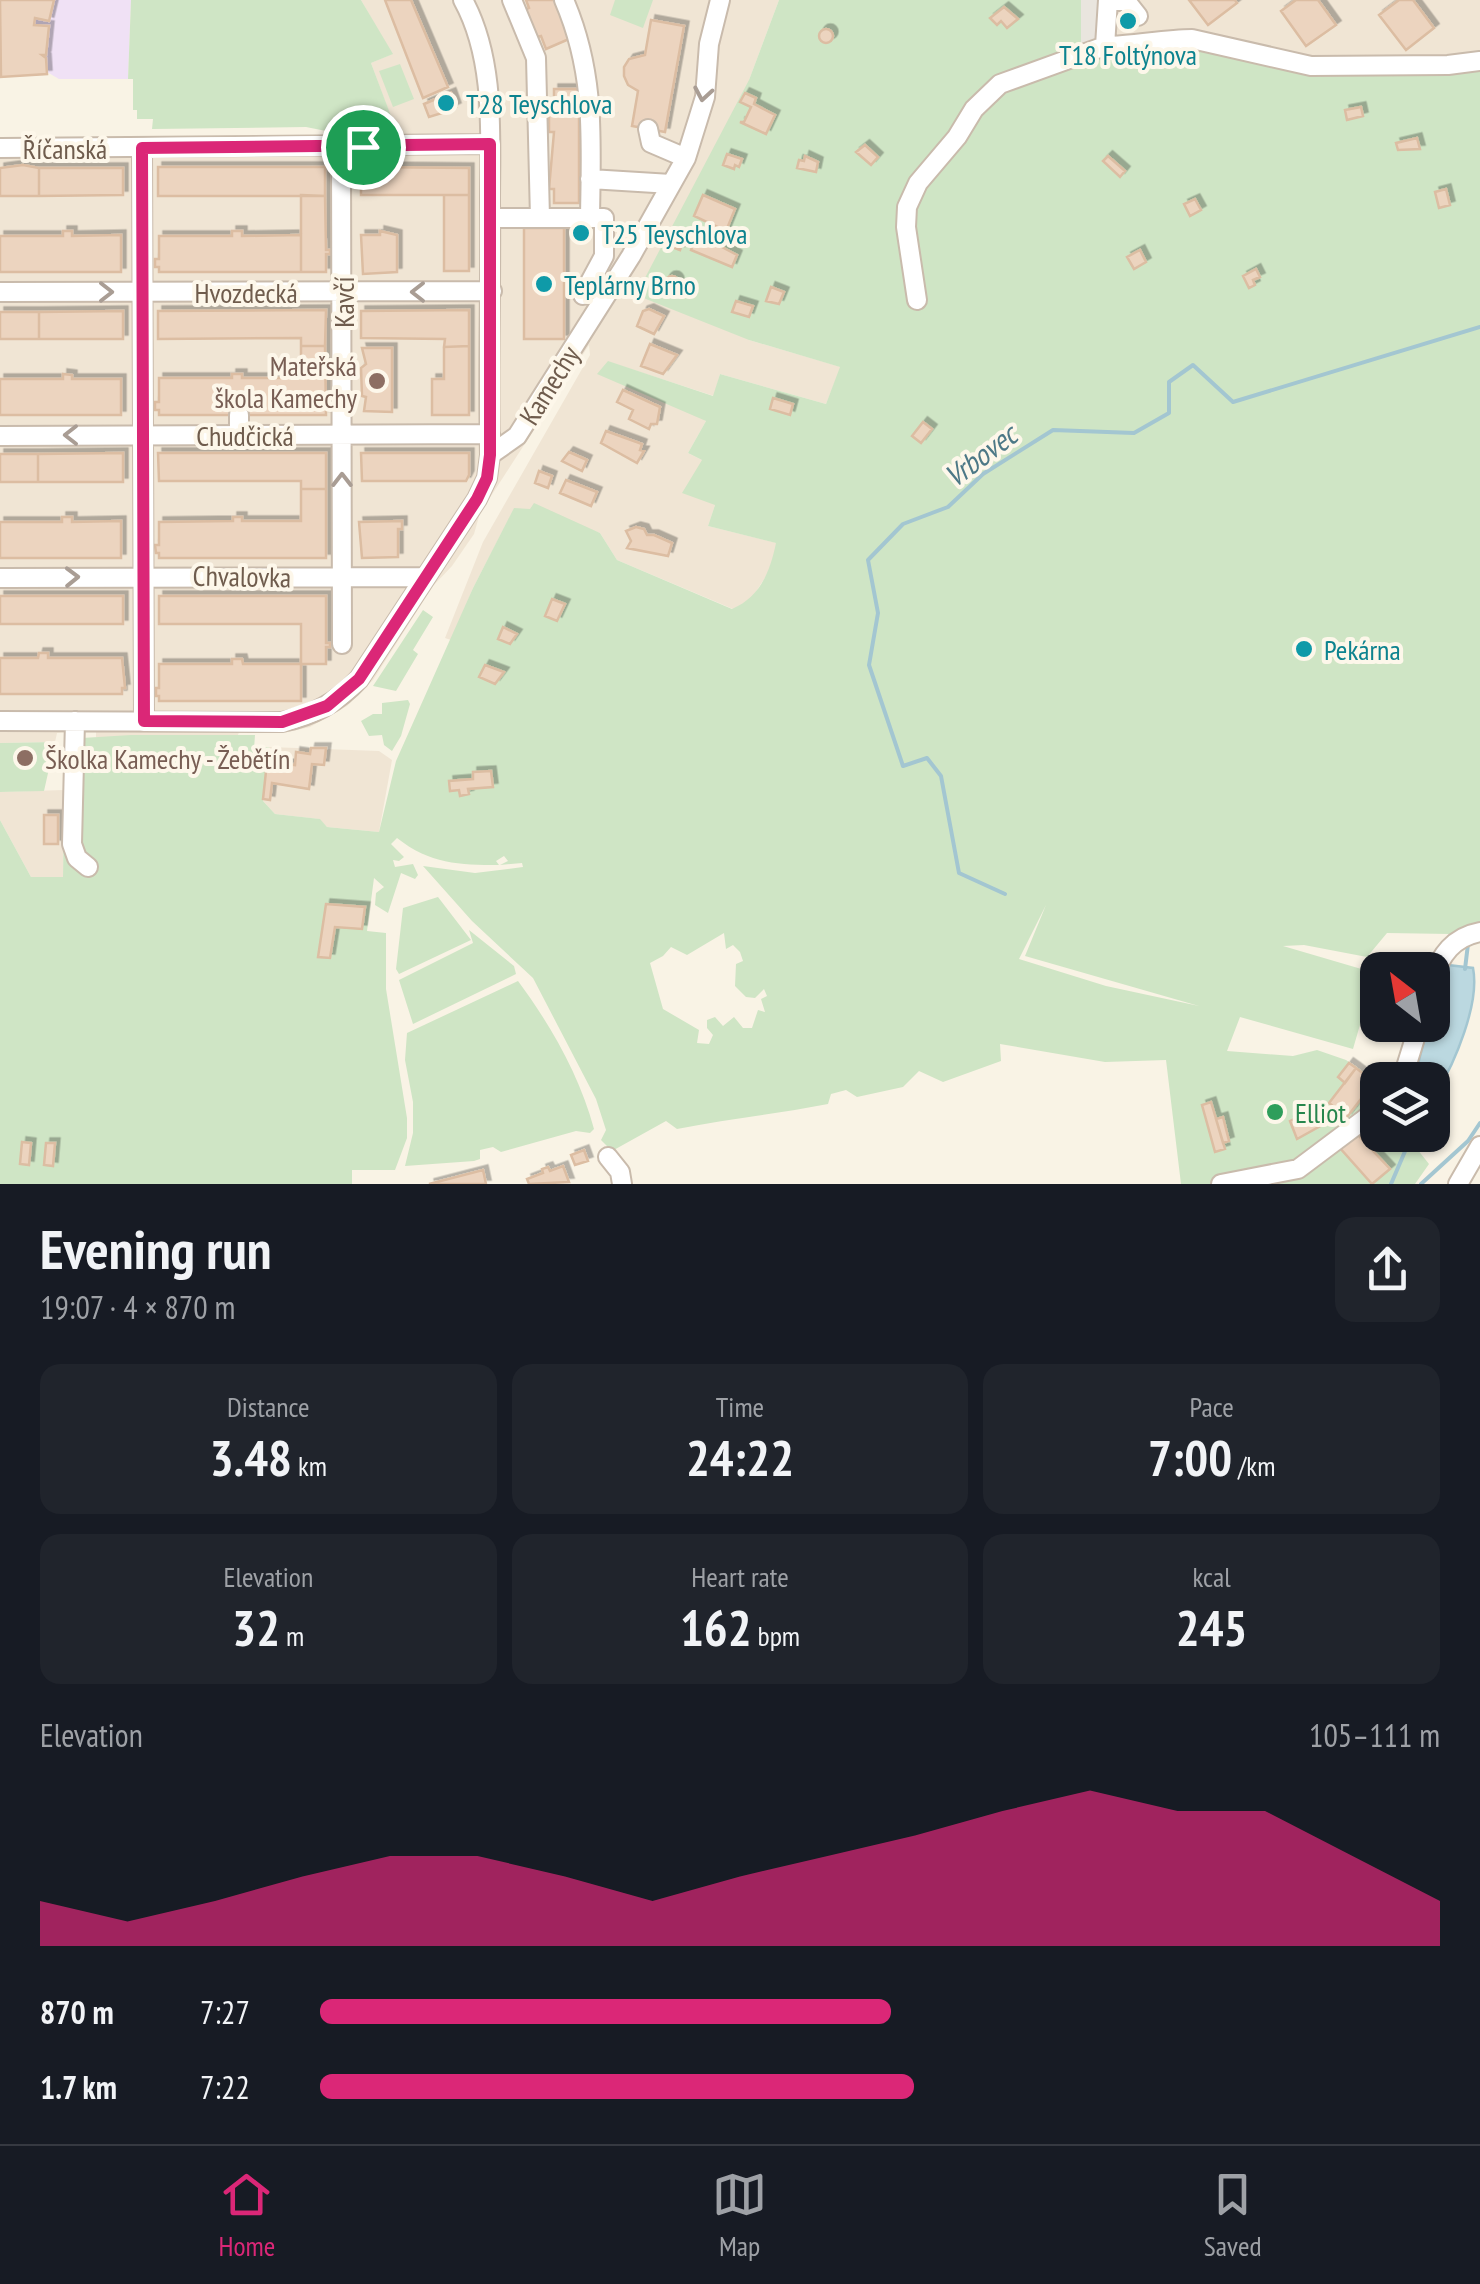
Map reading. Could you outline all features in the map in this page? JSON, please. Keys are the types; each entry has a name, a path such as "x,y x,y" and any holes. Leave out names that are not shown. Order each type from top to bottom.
{"street":[{"path":"462,0 471,15 489,90 490,455"},
{"path":"512,0 536,58 540,218"},
{"path":"564,0 586,64 591,104 590,218"},
{"name":"Kamechy","path":"0,721 144,721 193,712 282,722 327,706 359,679 477,499 487,478 490,455 517,436 631,256 686,158 705,96 709,44 720,0"},
{"path":"1105,46 1108,0 1126,2 1138,16"},
{"path":"917,300 906,227 907,207 918,184 957,137 974,108 1000,84 1105,46 1140,46 1175,39 1311,66 1448,65 1480,61"},
{"path":"648,129 651,143 686,158"},
{"name":"Říčanská","path":"0,148 490,144"},
{"name":"Kavčí","path":"341,147 342,644"},
{"path":"142,148 144,721"},
{"path":"590,178 671,184"},
{"path":"490,218 604,218 604,256 583,295"},
{"path":"68,272 68,292"},
{"path":"240,272 240,292"},
{"name":"Hvozdecká","path":"0,292 492,291"},
{"path":"239,435 240,415"},
{"path":"453,434 454,415"},
{"name":"Chudčická","path":"0,436 490,434"},
{"name":"Chvalovka","path":"0,578 144,576 239,567 342,577 424,577"},
{"path":"75,721 72,844 77,858 88,867"},
{"path":"1446,952 1466,934 1480,932"},
{"path":"1222,1184 1302,1177 1360,1124"},
{"path":"1458,1184 1480,1146"},
{"path":"608,1157 620,1172 622,1184"}],"shaded area":[{"path":"0,0 131,0 128,79 59,79 47,72 1,77"},
{"path":"361,0 779,0 749,80 749,340 841,367 826,404 720,374 714,396 609,362 706,421 688,453 702,460 715,505 708,526 777,543 770,570 750,601 733,609 617,560 600,533 530,509 514,509 451,640 445,638 483,542 590,355 589,345 480,513 474,534 433,586 373,680 347,706 310,727 283,733 240,730 237,737 96,737 96,730 57,733 55,742 0,743 0,141 399,139 371,63 392,54"},
{"path":"1081,0 1113,0 1109,50 1081,57"},
{"path":"1113,0 1480,0 1480,65 1109,50"},
{"path":"269,747 379,751 392,760 379,832 327,827 319,819 275,814 263,801"},
{"path":"64,790 63,877 31,877 0,820 0,792"}],"green space":[{"path":"131,0 361,0 393,54 371,63 397,132 336,133 306,127 152,129 153,119 137,119 137,110 133,110 133,79 128,79"},
{"path":"615,0 653,0 643,28 610,15"},
{"path":"779,0 1081,0 1081,56 1186,42 1317,72 1480,65 1480,924 1450,934 1387,933 1371,952 1360,952 1360,956 1304,945 1283,946 1360,969 1360,1025 1353,1049 1240,1017 1227,1051 1293,1056 1317,1050 1360,1069 1360,1152 1419,1152 1429,1164 1415,1184 1181,1184 1166,1060 1105,1062 1000,1044 1001,1061 943,1082 919,1071 903,1087 857,1097 846,1090 831,1094 828,1104 677,1129 666,1121 612,1151 601,1140 606,1130 596,1099 533,978 472,921 423,866 475,873 523,867 522,863 500,865 508,861 504,856 496,861 499,865 445,861 421,853 397,838 391,844 404,857 393,860 395,867 413,864 418,875 415,879 401,873 388,913 375,905 376,893 384,887 374,878 367,931 386,933 386,989 407,1118 407,1138 395,1170 352,1170 352,1184 0,1184 0,820 31,877 63,877 64,799 78,798 82,738 255,735 254,749 269,747 263,801 275,814 320,819 327,827 379,832 396,761 473,588 514,508 530,509 534,503 600,533 617,560 732,609 750,598 762,582 776,543 708,526 715,505 682,493 702,460 688,453 706,421 597,374 608,361 713,396 720,374 826,404 840,367 749,340 636,295 749,80","holes":["1046,905 1025,956 1199,1006 1106,986 1019,959","724,933 726,949 733,945 743,961 736,964 735,986 746,997 755,998 764,989 767,996 761,999 765,1012 758,1010 752,1028 743,1028 734,1017 723,1026 715,1017 707,1020 713,1035 709,1044 697,1043 699,1030 663,1009 650,963 671,947 687,955"]},
{"path":"400,64 414,99 393,107 379,71"},
{"path":"423,610 433,617 413,650 418,654 396,691 373,686"},
{"path":"408,700 401,736 392,751 384,745 382,735 369,736 361,721 382,714 382,703"},
{"name":"Školka Kamechy - Žebětín","path":"55,742 44,791 0,792 0,743"},
{"path":"438,897 471,940 399,974 396,969 403,908"},
{"path":"469,930 514,966 516,974 413,1024 399,980 473,943"},
{"path":"518,981 563,1051 594,1129 501,1152 493,1147 480,1150 480,1159 474,1161 405,1166 413,1133 413,1102 405,1060 407,1033"}],"water":[{"path":"1450,965 1473,968 1473,998 1450,1068 1450,1062 1419,1062 1424,1042 1450,1042"}],"building":[{"path":"0,0 54,0 49,21 35,18 34,25 49,26 46,55 42,55 46,58 47,74 1,77"},
{"path":"385,0 411,0 448,87 423,98"},
{"path":"526,0 555,0 569,39 546,49 525,10 529,8"},
{"path":"1189,0 1235,0 1237,3 1208,25"},
{"path":"1296,0 1318,0 1336,25 1306,46 1281,11"},
{"path":"1399,0 1413,0 1434,28 1406,50 1379,15"},
{"path":"1004,7 1018,19 1007,28 990,18"},
{"path":"651,20 684,26 665,132 632,126 638,91 628,85 624,76 629,59 645,55"},
{"path":"826,29 833,36 826,43 819,36"},
{"path":"554,89 579,89 579,203 554,203 554,189 549,189 554,132 549,132 549,103 554,103"},
{"name":"T28 Teyschlova","path":"451,93 456,107 442,113 436,99"},
{"path":"745,93 756,98 754,104 775,115 766,134 740,122 744,122 751,107 740,102"},
{"path":"436,99 442,113 429,117 424,104"},
{"path":"1361,107 1363,116 1347,120 1345,110"},
{"path":"1417,138 1420,149 1398,150 1396,143"},
{"path":"865,145 878,157 871,165 856,152"},
{"path":"727,154 742,159 739,167 723,165"},
{"path":"805,156 818,162 816,172 797,168"},
{"path":"1108,156 1125,171 1120,177 1103,161"},
{"path":"158,167 325,167 325,196 158,196"},
{"path":"361,167 469,168 469,195 361,195"},
{"path":"0,168 39,168 39,196 0,196"},
{"path":"39,168 123,168 123,195 39,196"},
{"path":"1446,189 1450,205 1439,208 1435,192"},
{"path":"301,195 325,196 326,250 330,250 326,254 326,272 301,272"},
{"path":"444,195 469,195 469,271 444,271"},
{"path":"703,195 735,209 726,231 694,216"},
{"path":"1195,199 1201,210 1190,216 1184,204"},
{"name":"Teplárny Brno","path":"524,228 564,228 564,339 524,339"},
{"path":"63,231 72,231 72,236 121,235 121,272 0,272 0,236 63,236"},
{"path":"232,231 242,231 242,236 301,235 301,272 159,272 159,267 155,267 159,236 232,236"},
{"path":"380,231 397,235 397,272 363,274 361,235 380,235"},
{"path":"672,234 684,238 680,250 667,245"},
{"path":"697,234 737,255 732,267 691,250"},
{"path":"1140,250 1146,262 1134,269 1127,257"},
{"path":"1256,269 1260,277 1249,288 1243,276"},
{"path":"672,276 679,283 672,290 665,283"},
{"path":"771,287 784,292 779,304 766,301"},
{"path":"736,301 753,306 749,317 732,312"},
{"path":"649,309 664,316 654,334 637,326 643,311"},
{"path":"326,310 325,346 301,346 301,338 158,339 158,311"},
{"path":"469,310 469,346 444,347 445,339 361,338 361,311"},
{"path":"123,311 123,339 39,339 39,312"},
{"path":"0,312 39,312 39,339 0,339"},
{"path":"650,344 677,355 663,374 641,366"},
{"path":"301,346 325,346 326,415 159,415 159,410 155,410 159,378 232,378 232,374 242,374 242,378 301,378"},
{"path":"469,346 469,415 432,415 432,379 444,379 444,347"},
{"name":"Mateřská škola Kamechy","path":"362,348 392,348 392,412 364,411 361,368 366,364"},
{"path":"63,374 72,375 72,379 121,379 121,415 0,415 0,379 63,379"},
{"path":"623,390 660,407 657,424 651,424 649,429 629,419 633,410 617,402"},
{"path":"773,398 793,404 790,415 770,409"},
{"path":"923,422 932,429 921,443 912,436"},
{"path":"606,431 642,444 640,450 644,451 637,463 601,443"},
{"path":"569,452 587,460 582,471 562,461"},
{"path":"123,453 123,482 38,482 38,454"},
{"path":"158,453 326,453 326,489 301,489 301,481 159,481"},
{"path":"361,453 469,453 469,475 466,481 362,481"},
{"path":"0,454 38,454 38,482 0,482"},
{"path":"539,471 552,476 548,488 535,483"},
{"path":"566,480 597,492 591,506 560,493"},
{"path":"301,489 326,489 326,558 159,558 156,553 159,522 233,521 233,517 242,517 242,521 301,521"},
{"path":"62,517 72,517 72,522 121,521 121,558 0,558 0,522 62,522"},
{"path":"402,521 402,529 398,529 398,557 362,558 359,522"},
{"path":"636,527 672,543 668,556 627,548 631,541 626,531"},
{"path":"0,596 123,596 123,624 0,624"},
{"path":"159,596 326,596 326,643 330,647 326,647 326,664 301,664 301,624 159,624"},
{"path":"552,599 565,604 557,621 545,616"},
{"path":"503,627 517,634 510,644 498,639"},
{"path":"39,653 48,653 48,658 122,658 125,688 122,694 0,694 0,658 38,658"},
{"path":"232,659 242,659 243,664 301,664 301,701 159,701 156,696 159,664 232,664"},
{"path":"485,665 504,672 495,684 479,677"},
{"path":"311,748 326,748 324,765 312,764 309,789 272,783 270,800 263,799 267,762 295,765 296,752 310,754"},
{"path":"491,771 493,787 468,789 469,794 460,796 459,790 450,791 449,781 473,779 473,772"},
{"path":"44,815 58,815 58,844 44,844"},
{"path":"326,904 365,907 362,929 335,927 330,958 318,957"},
{"path":"1349,1063 1356,1068 1345,1083 1338,1077"},
{"path":"1356,1068 1360,1071 1360,1100 1347,1117 1329,1103"},
{"path":"1211,1102 1225,1149 1215,1152 1202,1105"},
{"path":"1310,1111 1324,1124 1297,1139 1290,1121"},
{"path":"1223,1117 1229,1141 1223,1143 1216,1119"},
{"path":"1356,1133 1360,1137 1360,1152 1374,1152 1390,1169 1372,1184 1340,1148"},
{"path":"22,1142 31,1143 29,1165 20,1164"},
{"path":"46,1143 55,1143 53,1166 44,1165"},
{"path":"584,1150 588,1161 575,1165 571,1155"},
{"path":"563,1166 569,1182 529,1184 527,1179 543,1173 542,1169 548,1167 550,1171"},
{"path":"483,1170 486,1184 429,1184"}],"waterway":[{"name":"Vrbovec","path":"1005,894 959,873 941,776 927,758 903,766 869,665 878,613 868,560 903,524 948,507 983,474 1053,430 1134,433 1169,413 1169,382 1193,365 1233,402 1480,327"},
{"path":"1465,969 1468,944"},
{"name":"Vrbovec","path":"1421,1184 1468,1141 1480,1123"},
{"path":"1391,1184 1405,1152"}],"place":[{"name":"T18 Foltýnova","path":"1128,21"},
{"name":"T28 Teyschlova","path":"446,103"},
{"name":"T25 Teyschlova","path":"581,233"},
{"name":"Teplárny Brno","path":"544,284"},
{"name":"Mateřská škola Kamechy","path":"377,381"},
{"name":"Pekárna","path":"1304,649"},
{"name":"Školka Kamechy - Žebětín","path":"25,758"},
{"name":"Elliot","path":"1275,1112"}],"route":[{"path":"490,144 492,291 487,478 359,679 340,698 314,713 282,722 144,721 142,148 363,147 490,144"}]}
